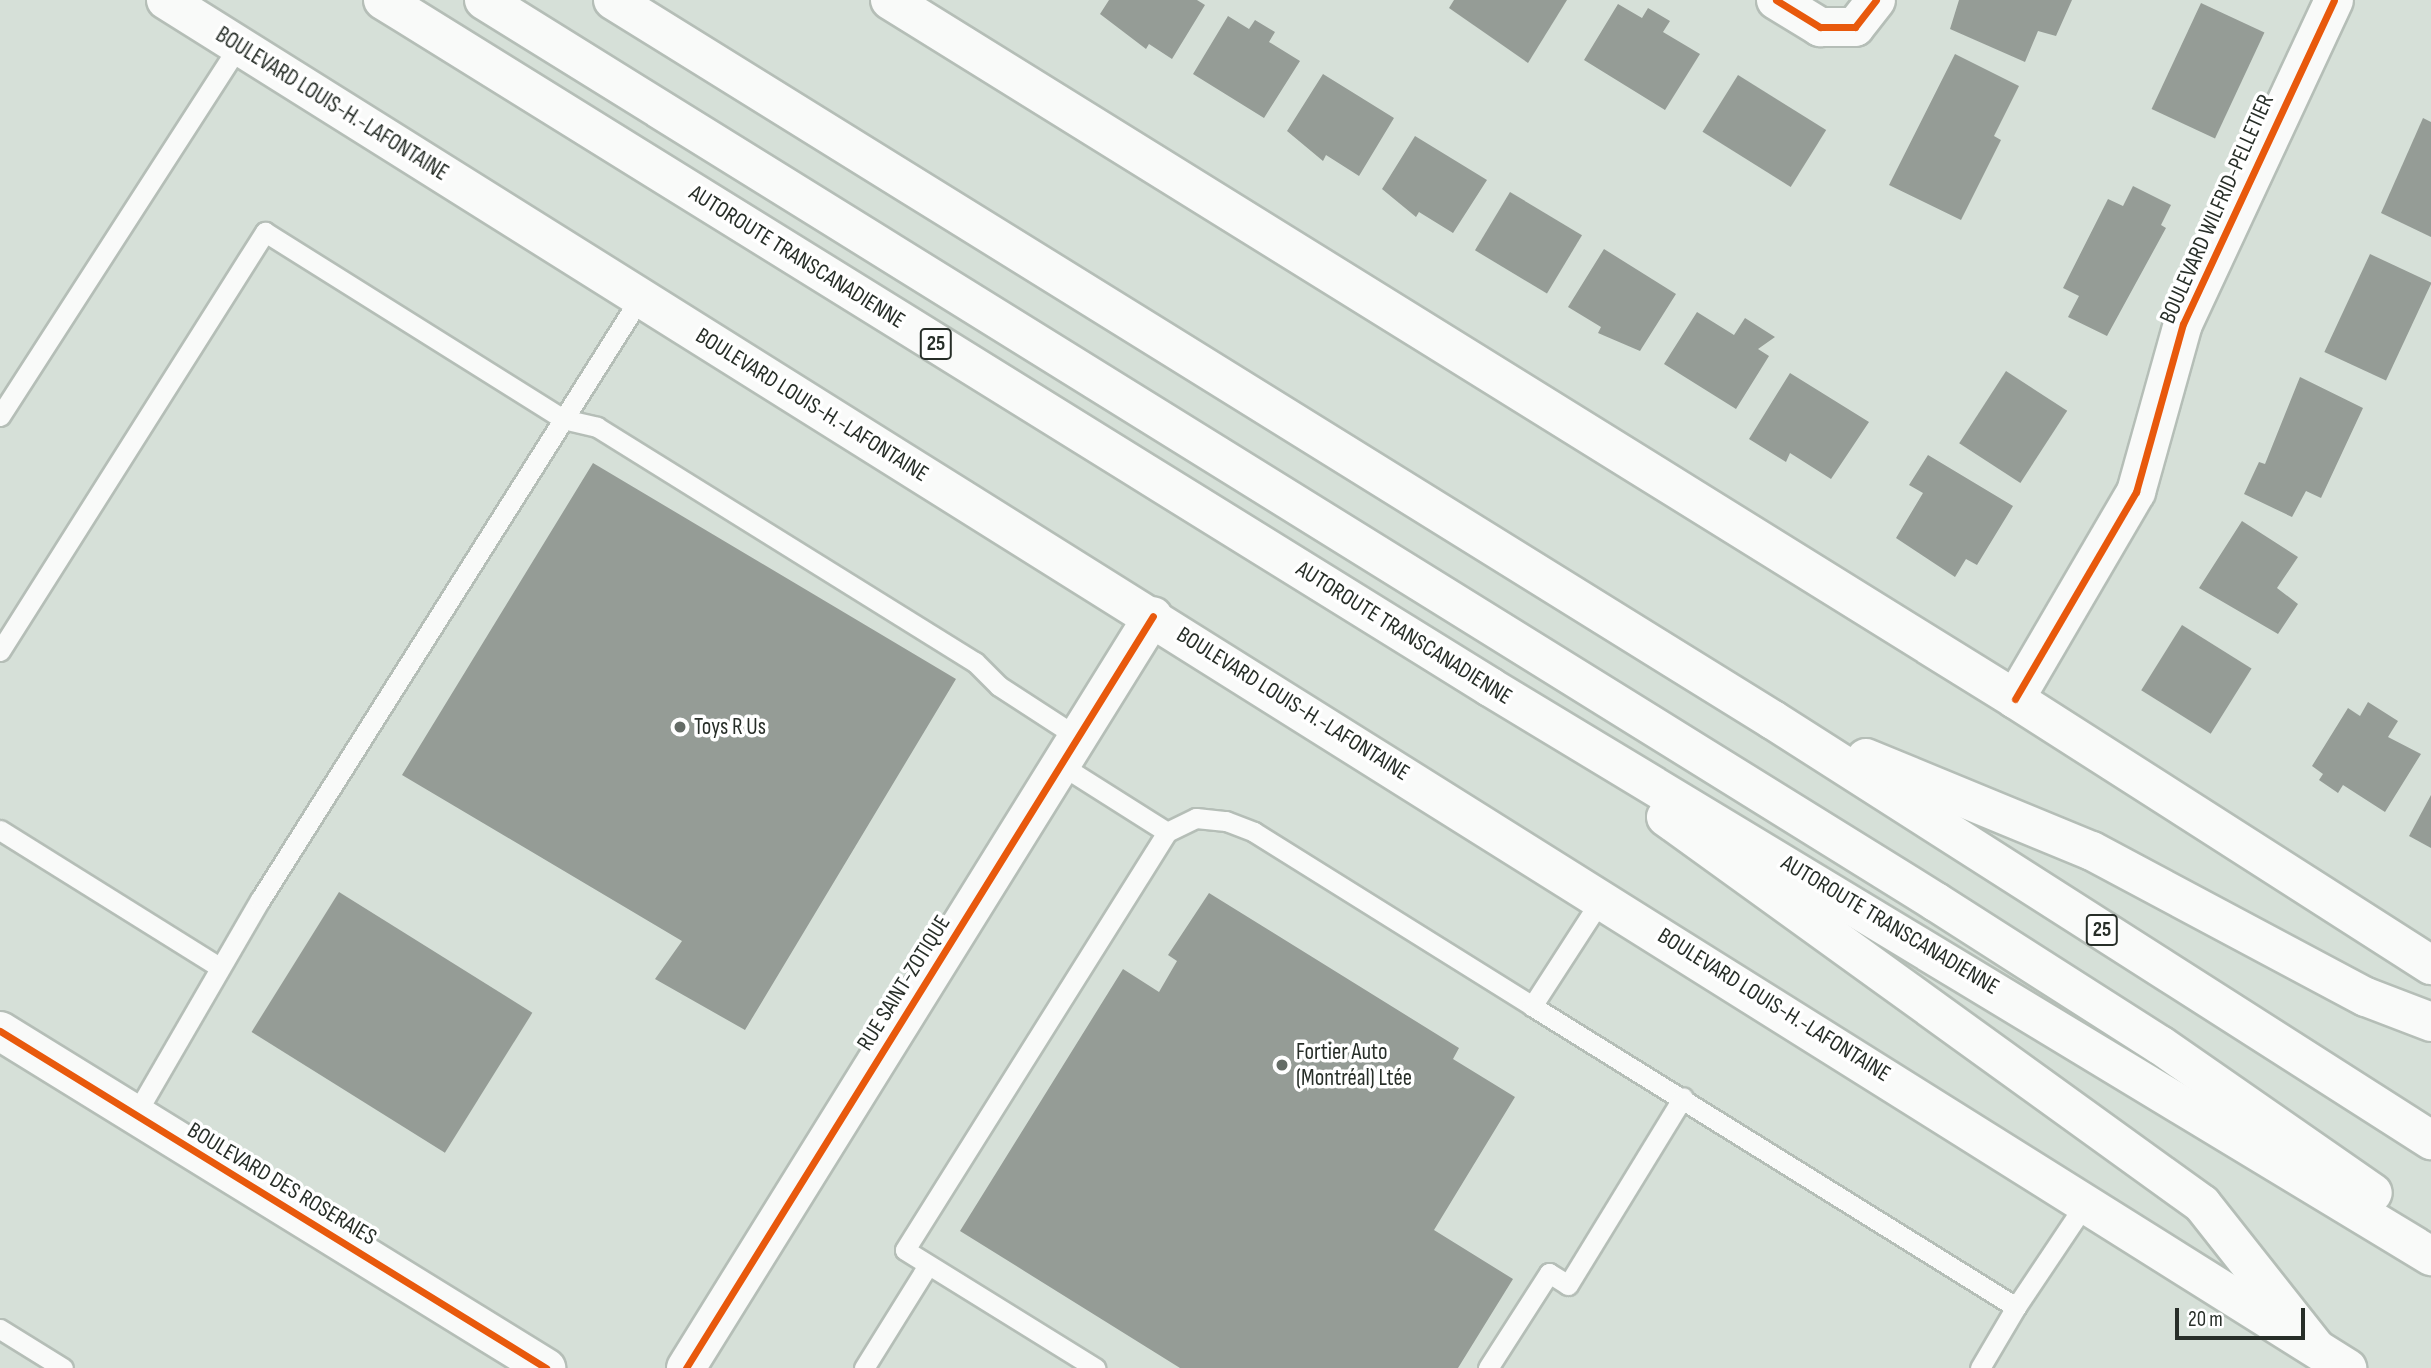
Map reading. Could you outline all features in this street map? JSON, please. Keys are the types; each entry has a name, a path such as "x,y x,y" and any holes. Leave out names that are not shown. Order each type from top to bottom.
{"main road":[{"name":"BOULEVARD LOUIS-H.-LAFONTAINE","path":"166,0 2087,1201 2347,1368"},
{"name":"AUTOROUTE TRANSCANADIENNE","path":"383,0 1490,687 2431,1256"},
{"path":"484,0 1948,909 2160,1045 2431,1233"},
{"name":"25","path":"613,0 1773,720 2431,1140"},
{"path":"890,0 2015,699 2431,965"},
{"path":"1776,0 1820,27 1854,27 1876,0"},
{"name":"BOULEVARD WILFRID-PELLETIER","path":"2015,699 2136,492 2183,324 2334,0"},
{"name":"RUE SAINT-ZOTIQUE","path":"686,1368 1153,617"},
{"path":"1490,687 1952,1028 2202,1204 2315,1348"},
{"path":"1773,720 2092,851 2366,997 2431,1022"},
{"name":"BOULEVARD DES ROSERAIES","path":"0,1031 134,1117 538,1366"}],"lane":[{"path":"0,415 239,45"},
{"path":"0,650 265,232 564,419 597,427 975,663 1070,752 1167,832"},
{"path":"134,1117 219,967 640,298"},
{"path":"1095,1368 905,1250 1167,832 1196,818 1226,821 1254,832 2016,1307"},
{"path":"0,830 219,967"},
{"path":"1532,1006 1602,898"},
{"path":"1488,1368 1549,1273 1569,1285 1683,1097"},
{"path":"1980,1368 2016,1307 2087,1201"},
{"path":"864,1368 928,1265"},
{"path":"0,1329 63,1368"}],"building":[{"path":"1109,0 1197,0 1205,5 1172,59 1149,44 1146,49 1100,14"},
{"path":"1454,0 1567,0 1528,63 1449,8"},
{"path":"1959,0 2072,0 2056,36 2038,31 2025,62 1950,29"},
{"path":"2201,3 2264,33 2215,139 2152,109"},
{"path":"1618,4 1642,18 1648,8 1670,21 1663,32 1700,54 1665,110 1584,60"},
{"path":"1228,16 1249,29 1255,20 1275,32 1269,42 1300,61 1264,118 1193,74"},
{"path":"1955,54 2019,86 1994,136 2001,140 1961,220 1889,185"},
{"path":"1323,74 1394,118 1359,176 1326,155 1323,161 1287,131"},
{"path":"1738,75 1826,130 1791,187 1702,132"},
{"path":"2423,118 2431,122 2431,237 2381,213"},
{"path":"1415,136 1487,180 1453,233 1419,212 1416,217 1382,189"},
{"path":"2133,186 2171,205 2161,225 2166,228 2107,336 2068,317 2079,296 2063,288 2108,199 2123,206"},
{"path":"1510,192 1582,235 1547,294 1475,250"},
{"path":"1604,249 1676,294 1640,351 1598,333 1601,327 1568,307"},
{"path":"2370,254 2431,282 2386,381 2324,352"},
{"path":"1697,312 1734,335 1745,318 1775,337 1758,349 1769,356 1736,409 1664,364"},
{"path":"2006,371 2067,411 2020,483 1959,443"},
{"path":"1790,373 1869,422 1831,479 1790,453 1786,462 1749,439"},
{"path":"2300,377 2363,408 2321,498 2306,491 2292,517 2244,494 2259,462 2265,464"},
{"path":"1928,455 2013,506 1977,565 1966,559 1955,577 1896,538 1923,493 1909,485"},
{"name":"Toys R Us","path":"593,463 956,679 745,1030 655,979 682,941 402,775"},
{"path":"2242,521 2298,557 2277,588 2298,604 2278,634 2199,588"},
{"path":"2182,625 2252,668 2211,734 2141,690"},
{"path":"2368,702 2398,721 2388,737 2421,754 2385,812 2343,785 2338,793 2319,780 2323,774 2312,766 2348,708 2360,716"},
{"path":"2431,795 2431,848 2409,836"},
{"path":"339,892 532,1013 445,1153 252,1032"},
{"path":"1209,893 1459,1048 1453,1059 1515,1097 1434,1230 1513,1279 1458,1368 1180,1368 960,1231 1123,969 1159,992 1177,961 1168,955"}],"cycle path":[{"path":"1776,0 1820,27 1855,27 1876,0"},
{"path":"2015,699 2136,492 2183,324 2334,0"},
{"path":"686,1368 1153,616"},
{"path":"0,1031 546,1368"}],"place":[{"name":"Toys R Us","path":"680,727"},
{"name":"Fortier Auto (Montréal) Ltée","path":"1282,1065"}]}
